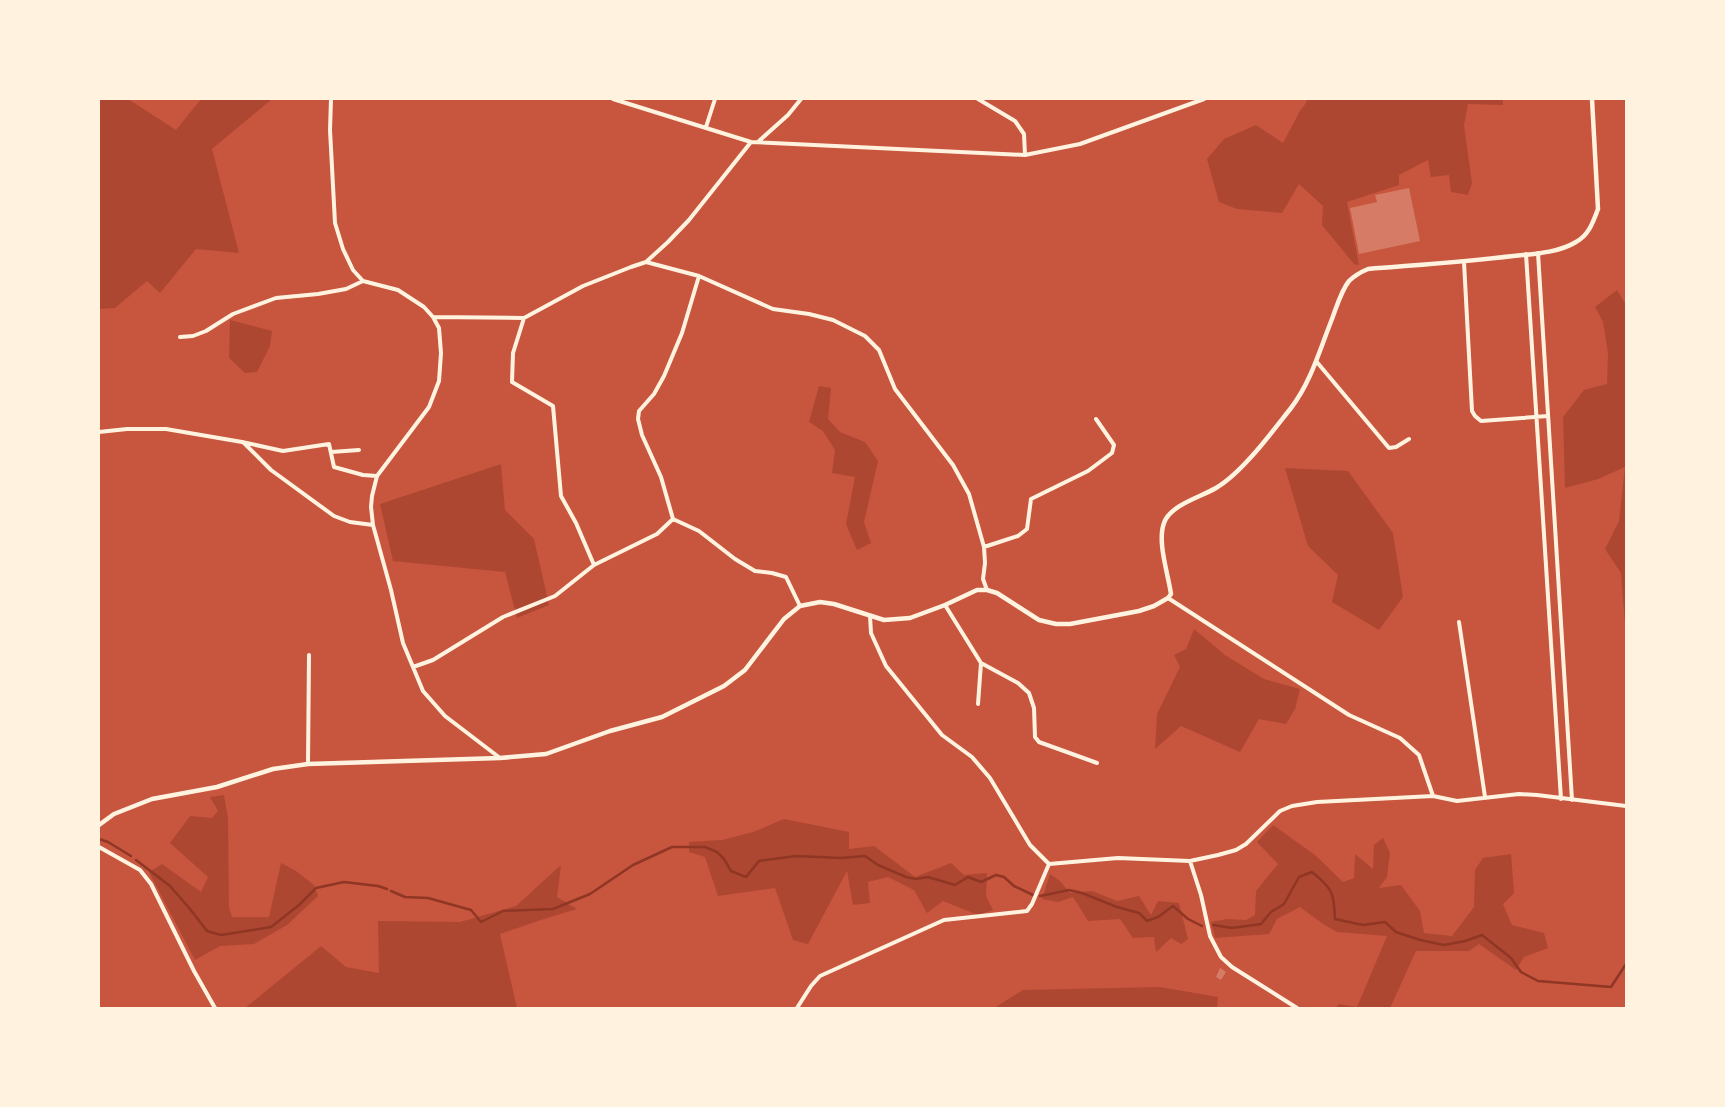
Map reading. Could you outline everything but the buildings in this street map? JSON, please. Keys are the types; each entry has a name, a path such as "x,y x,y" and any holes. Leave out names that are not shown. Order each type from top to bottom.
{"street":[{"path":"331,99 330,130 335,223 343,249 353,270 363,281 398,290 424,307 433,317 439,328 441,353 439,381 429,407 377,476 371,508 373,525 391,590 402,643 423,691 445,716 500,758"},
{"path":"613,99 751,142 1025,154 1080,144 1204,99"},
{"path":"706,127 715,99"},
{"path":"759,141 788,115 801,99"},
{"path":"978,99 1015,121 1024,134 1025,154"},
{"path":"99,825 114,814 152,799 218,787 273,769 308,764 500,758 546,754 610,731 662,717 724,686 745,670 784,620 800,606 820,602 834,604 884,620 910,618 945,605 977,590 987,590 997,593 1039,620 1056,624 1070,624 1139,611 1154,606 1172,594 1161,539 1164,521 1176,508 1217,487 1238,471 1300,396 1316,361 1340,297 1348,282 1357,274 1368,269 1464,262 1538,253 1563,248 1575,243 1587,234 1598,208 1592,99"},
{"path":"433,317 524,318 583,286 631,266 646,262 689,220 751,142"},
{"path":"1538,253 1572,800"},
{"path":"1526,254 1561,799"},
{"path":"646,262 699,276 773,309 809,314 833,320 865,336 879,350 895,389 953,465 969,494 984,547 983,579 987,590"},
{"path":"1464,262 1472,406 1475,416 1481,421 1548,416"},
{"path":"699,276 682,334 664,376 654,394 639,412 638,419 642,435 661,477 673,519 699,531 735,559 755,571 786,577 800,606"},
{"path":"180,337 193,336 233,314 276,298 346,289 363,281"},
{"path":"524,318 513,353 512,382 553,406 561,496 576,523 594,566"},
{"path":"1316,361 1390,448 1396,447 1409,439"},
{"path":"984,547 1018,536 1027,528 1031,499 1088,471 1112,453 1114,445 1096,419"},
{"path":"99,432 127,429 166,429 283,451 329,444 334,467 364,475 377,476"},
{"path":"242,442 272,470 334,516 350,522 373,525"},
{"path":"331,452 359,450"},
{"path":"413,667 433,660 503,617 555,596 594,566 657,534 673,519"},
{"path":"1168,598 1349,715 1400,738 1418,755 1433,796"},
{"path":"945,605 981,663 1018,683 1029,693 1034,708 1035,737 1039,742 1097,763"},
{"path":"870,616 871,633 886,666 942,735 972,757 984,771 1030,844 1049,864"},
{"path":"1459,622 1485,796"},
{"path":"308,764 309,655"},
{"path":"978,704 981,663"},
{"path":"1049,864 1118,858 1190,861 1236,850 1246,844 1280,811 1292,806 1317,802 1433,796 1457,801 1485,796 1519,794 1626,806"},
{"path":"99,847 140,870 151,884 194,971 215,1008"},
{"path":"1190,861 1202,895 1210,936 1221,957 1232,967 1297,1008"},
{"path":"797,1008 820,976 944,920 1026,911 1032,904 1049,864"}],"shaded area":[{"path":"99,99 128,99 176,130 201,99 272,99 212,149 239,253 196,249 160,293 147,281 115,308 99,309"},
{"path":"1307,99 1503,99 1503,105 1468,104 1464,125 1472,183 1468,195 1451,192 1449,175 1431,177 1428,160 1399,175 1399,185 1347,202 1359,265 1354,264 1322,225 1323,206 1299,184 1282,213 1237,209 1219,202 1207,159 1224,139 1256,125 1283,143"},
{"path":"1617,290 1626,305 1626,636 1621,573 1605,549 1619,521 1625,467 1598,479 1565,488 1563,417 1584,390 1607,384 1608,353 1603,322 1595,307"},
{"path":"230,320 272,331 270,346 257,372 245,373 229,358"},
{"path":"819,386 831,388 828,419 840,432 865,442 878,461 864,522 871,543 857,550 846,524 855,477 832,473 835,450 823,431 809,422"},
{"path":"501,464 505,510 534,539 549,605 517,618 505,572 393,561 380,504"},
{"path":"1285,468 1348,471 1393,533 1403,597 1379,630 1332,602 1338,575 1308,546"},
{"path":"1194,629 1225,655 1264,679 1300,689 1295,709 1286,724 1259,719 1240,752 1181,726 1155,749 1157,714 1180,667 1174,655 1186,649"},
{"path":"224,795 228,818 229,907 232,917 269,917 281,863 296,871 314,885 318,896 287,925 254,944 220,946 195,960 149,872 162,864 201,892 208,877 170,843 190,816 212,818 218,811 210,797"},
{"path":"784,819 849,832 849,849 874,846 915,877 951,863 964,875 987,873 986,896 993,910 978,915 943,901 927,913 914,890 888,877 868,882 870,903 853,905 847,871 808,944 793,940 775,888 718,896 705,857 689,852 689,842 722,840 753,832"},
{"path":"1273,825 1315,855 1343,882 1354,878 1355,854 1373,869 1374,845 1383,838 1390,853 1387,877 1379,888 1401,885 1420,911 1424,933 1452,936 1474,907 1475,870 1483,858 1511,854 1514,893 1503,904 1512,925 1544,933 1548,948 1524,957 1516,970 1479,944 1469,951 1416,951 1390,1008 1336,1008 1339,1004 1357,1007 1387,936 1337,932 1300,907 1277,919 1269,934 1215,938 1211,922 1227,919 1246,920 1255,915 1256,891 1278,864 1257,842"},
{"path":"561,865 557,897 577,909 500,934 517,1008 245,1008 321,946 346,967 379,973 378,921 460,922 516,906"},
{"path":"1050,874 1060,881 1070,893 1092,891 1117,901 1139,896 1151,915 1158,901 1179,903 1188,939 1181,944 1171,938 1156,952 1154,937 1133,938 1120,919 1088,921 1073,897 1058,902 1042,899"},
{"path":"1160,987 1218,997 1217,1008 994,1008 1023,990"}],"waterway":[{"path":"99,839 108,842 131,856"},
{"path":"391,891 405,897 428,898 471,910 481,922 503,911 553,909 590,894 633,865 672,847 705,847 717,852 731,871 746,877 759,861 796,856 841,858 865,856 878,865 906,877 916,879 928,877 955,885 968,877 981,882 996,875 1004,877 1014,886 1033,895"},
{"path":"136,860 170,886 207,931 221,935 271,927 299,905 316,888 344,882 378,886 387,889"},
{"path":"1213,925 1232,928 1261,924 1271,912 1284,904 1299,877 1312,872 1331,892 1335,919 1363,925 1385,922 1396,932 1444,945 1482,935 1511,958 1521,972 1538,981 1611,987 1626,964"},
{"path":"1040,896 1069,890 1082,893 1117,907 1139,913 1147,921 1158,917 1173,906 1188,919 1202,926"}]}
